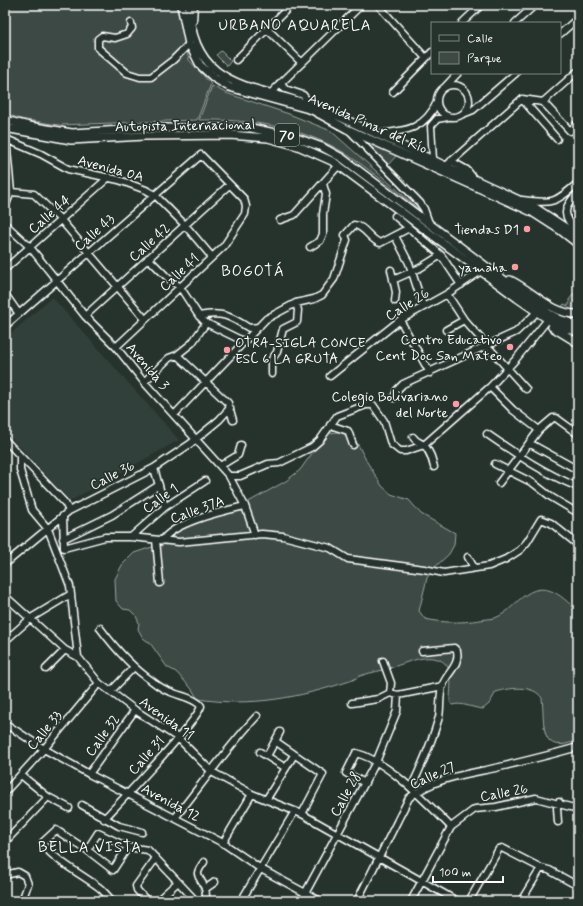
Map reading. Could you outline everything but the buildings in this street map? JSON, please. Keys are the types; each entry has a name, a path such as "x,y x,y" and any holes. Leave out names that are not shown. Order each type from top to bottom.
{"main road":[{"name":"Avenida Pinar del Río","path":"181,5 191,42 200,64 214,78 229,87 312,110 347,129 532,212 560,230 578,244"},
{"name":"Avenida Pinar del Río","path":"189,5 191,42 207,63 222,75 240,84 310,104 433,160 449,164 475,180 547,214 578,235"},
{"name":"Autopista Internacional","path":"5,120 29,126 72,133 140,128 234,127 277,133 315,144 342,158 548,313 559,319 578,325"},
{"name":"Autopista Internacional","path":"5,128 37,135 79,141 152,136 256,136 298,146 325,156 339,165 511,294 556,325 578,332"},
{"name":"Autopista Internacional","path":"497,274 522,285 557,310 564,313 578,314"},
{"path":"502,287 513,301 578,343"}],"street":[{"path":"131,23 132,28 128,34 115,38 102,36 98,39 98,48 127,73 140,77 151,77 173,60 191,42 194,5"},
{"path":"236,60 291,5"},
{"path":"271,93 361,5"},
{"path":"378,5 423,55"},
{"path":"463,22 481,5"},
{"path":"516,22 535,5"},
{"path":"561,33 578,18"},
{"path":"267,29 302,63"},
{"path":"393,92 431,54"},
{"path":"542,102 578,71"},
{"path":"376,134 412,129 430,114 437,102 438,96 454,74"},
{"path":"433,160 431,126 437,119 458,116 474,110 515,74"},
{"path":"280,83 285,89 303,95 310,104"},
{"path":"443,88 452,85 462,88 468,96 468,106 462,114"},
{"path":"522,99 542,102 570,131 578,123"},
{"path":"522,99 557,139"},
{"path":"449,164 522,99"},
{"path":"437,102 441,112 449,117"},
{"path":"5,128 11,192 5,207"},
{"path":"347,129 420,203 429,223"},
{"name":"Avenida 0A","path":"6,139 41,154 68,169 109,177 136,185 154,195 185,225 212,257"},
{"name":"Calle 43","path":"5,326 200,156 229,185"},
{"path":"280,220 294,215 339,165"},
{"name":"Calle 44","path":"5,269 109,177"},
{"path":"519,200 551,202 563,196 578,183"},
{"path":"310,247 320,241 323,234 323,214 326,194 323,184"},
{"name":"Calle 41","path":"116,347 224,246 233,234 245,214 246,206 244,199 229,185"},
{"name":"Calle 42","path":"85,316 229,185"},
{"path":"11,192 34,194 61,220 145,319"},
{"path":"578,194 566,207 565,214 567,220 578,235"},
{"path":"395,216 441,254 461,284"},
{"name":"Avenida 3","path":"5,224 30,247 85,316 116,347 144,382 197,438 229,476 245,506 255,535"},
{"path":"175,414 266,319 296,303 319,298 334,279 347,240 345,235 356,224 377,243 383,242 408,228"},
{"path":"395,236 412,272 423,306"},
{"path":"393,280 412,272 441,254"},
{"path":"148,258 180,287 199,316 206,323 245,342"},
{"path":"391,270 396,292 395,301"},
{"name":"Calle 26","path":"330,376 400,320 447,294 481,271"},
{"path":"5,294 19,314"},
{"path":"447,294 464,320 485,346 526,389"},
{"path":"272,374 272,359 277,352 283,329 297,322 298,310 296,303"},
{"path":"199,316 216,313 234,319 248,328 260,326"},
{"path":"394,398 397,390 403,384 430,373 516,332 534,315"},
{"path":"400,320 430,373"},
{"path":"446,330 464,320"},
{"path":"144,382 169,358 177,355 192,343 206,323"},
{"path":"229,476 240,476 268,464 279,462 312,446 320,440 337,416 369,404 373,406 384,421 392,444 400,451 406,451 424,445 490,387 546,323"},
{"path":"177,355 228,402 233,420"},
{"path":"490,387 513,410 540,430"},
{"name":"Calle 36","path":"5,564 69,511 154,468 197,438 230,408"},
{"path":"499,483 540,430 553,418 556,418 578,434"},
{"path":"330,425 348,431 353,446"},
{"path":"487,434 519,456 560,479 578,487"},
{"path":"413,437 416,441 424,445 431,455 434,467"},
{"path":"5,440 65,503 69,511"},
{"path":"530,443 578,470"},
{"path":"220,466 238,455 241,445"},
{"path":"20,457 20,470 32,510 48,529 70,586 78,657"},
{"path":"495,464 509,469 533,483 551,497 578,513"},
{"path":"154,468 165,507"},
{"name":"Calle 1","path":"131,537 165,507 205,481"},
{"path":"63,539 112,515 159,485"},
{"name":"Calle 37A","path":"159,541 168,533 215,512 245,506"},
{"path":"63,516 64,548"},
{"path":"57,551 105,537 131,537 179,542 255,535 283,536 330,548 348,559 412,567 444,573 489,566 520,550 527,542 541,519 551,523 577,544"},
{"path":"159,541 160,583"},
{"path":"468,557 474,568"},
{"path":"5,641 31,618 71,594"},
{"path":"5,596 65,650 78,657"},
{"path":"100,628 112,645 134,667 111,691"},
{"path":"413,790 433,737 443,686 455,666 457,651 454,648 449,648 443,650 431,649 422,651"},
{"path":"46,669 65,650"},
{"name":"Avenida 11","path":"78,657 99,682 135,710 178,738 212,772 252,794 302,814 336,835 422,880 457,901"},
{"path":"383,661 391,683 390,693"},
{"name":"Calle 31","path":"104,819 178,738 199,712 200,704 169,692 134,667"},
{"name":"Calle 33","path":"5,792 44,749 99,682"},
{"path":"352,703 378,699 390,693 398,695 443,686"},
{"name":"Calle 28","path":"301,901 376,762 397,711 398,695"},
{"name":"Calle 32","path":"88,774 135,710"},
{"path":"175,818 212,772 233,742 257,716"},
{"name":"Avenida 12","path":"7,728 88,774 128,793 223,843 261,869 320,901"},
{"path":"267,756 280,732"},
{"path":"275,741 323,774 302,814"},
{"name":"Calle 27","path":"357,901 413,790 458,775 504,766 578,747"},
{"path":"260,752 286,768"},
{"path":"365,783 346,773 354,755 358,753 376,762 413,790 451,827"},
{"path":"266,800 294,755"},
{"path":"21,775 48,797 69,808"},
{"path":"223,843 252,794"},
{"path":"5,842 48,797"},
{"name":"Calle 26","path":"410,901 451,827 475,809 496,807 533,798 559,802 578,808"},
{"path":"558,822 557,808 559,802"},
{"path":"82,805 104,819 119,826 142,832"},
{"path":"241,901 295,811"},
{"path":"112,901 101,889 64,864 43,844 56,830 87,850 113,870 128,847"},
{"path":"87,850 98,833 128,847 148,850 196,901"},
{"path":"469,901 500,849 506,849 578,886"},
{"path":"147,901 137,890 136,886 156,858"},
{"path":"204,862 197,871 197,875 206,889 206,901"},
{"path":"521,901 541,868"},
{"path":"5,875 18,872 25,876 28,884 22,901"},
{"path":"156,901 178,882"},
{"path":"206,889 215,882"}],"shaded area":[{"path":"52,297 179,440 70,501 5,431 5,339"}],"green space":[{"path":"5,5 176,5 189,60 211,84 197,120 59,125 20,119 5,113"},
{"path":"221,51 231,61 227,66 216,55"},
{"path":"212,86 226,93 289,114 331,131 421,211 373,173 343,152 309,136 291,130 255,123 199,120"},
{"path":"358,136 397,155 387,166"},
{"path":"578,288 578,311 561,308 564,304 568,306 570,302 569,300"},
{"path":"344,431 354,437 382,486 391,494 409,500 421,514 455,533 454,545 449,554 434,568 427,578 419,611 425,619 445,622 459,622 495,618 508,610 527,594 534,590 541,589 554,592 577,611 578,740 565,744 556,744 550,741 546,735 544,727 542,698 533,691 527,689 514,688 496,692 489,704 483,709 456,704 452,705 450,701 450,672 445,663 434,658 421,658 361,676 331,687 293,696 256,701 218,701 198,699 191,688 176,672 167,667 150,643 143,638 138,629 139,623 136,616 130,610 123,609 116,601 115,579 122,565 134,553 152,547 172,537 184,527 243,505 286,481 300,470 321,441 330,433"}],"place":[{"name":"Tiendas D1","path":"527,229"},
{"name":"yamaha","path":"515,267"},
{"name":"Centro Educativo Cent Doc San Mateo","path":"510,347"},
{"name":"OTRA-SIGLA CONCE ESC 6 LA GRUTA","path":"227,350"},
{"name":"Colegio Bolivariano del Norte","path":"456,404"}],"district":[{"name":"URBANO AQUARELA","path":"295,25"},
{"name":"BOGOTÁ","path":"253,271"},
{"name":"BELLA VISTA","path":"90,847"}]}
